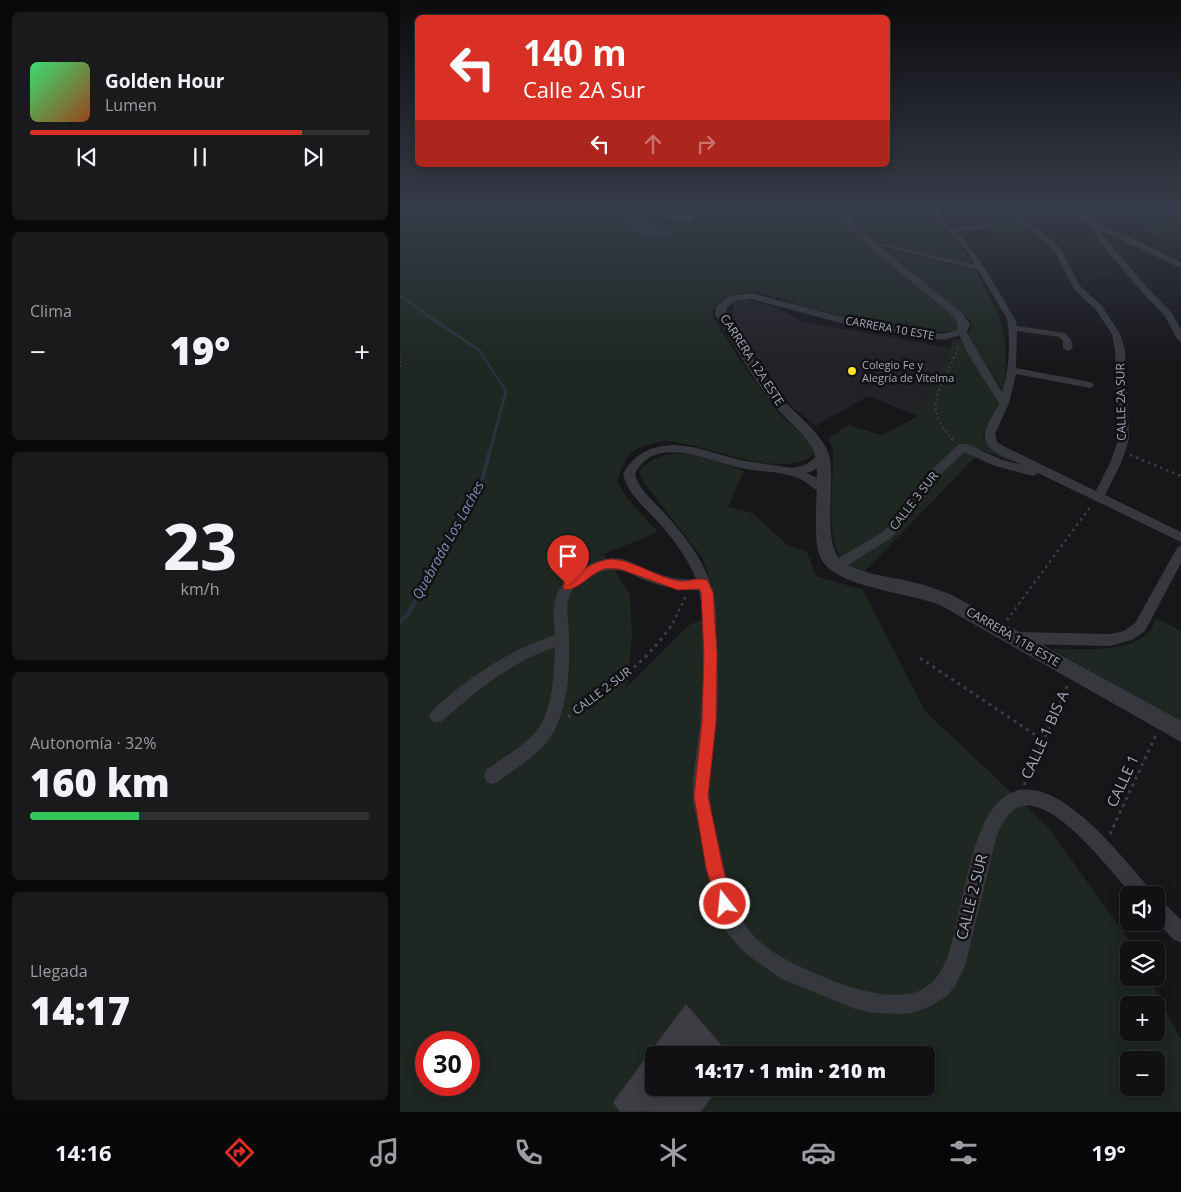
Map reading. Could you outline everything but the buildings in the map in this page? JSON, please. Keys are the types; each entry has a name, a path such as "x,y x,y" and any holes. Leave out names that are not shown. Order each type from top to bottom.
{"street":[{"path":"890,260 961,318 964,326 962,332 973,354 1004,403"},
{"path":"944,260 982,269"},
{"path":"975,260 1011,319 1014,328 1012,370 1004,403 990,434 991,441 1000,449 1064,482 1181,537"},
{"name":"CALLE 2A SUR","path":"1063,260 1077,287 1099,308 1116,334 1120,350 1124,438 1115,467 1098,497"},
{"path":"1121,260 1144,289 1169,315 1181,340"},
{"name":"CARRERA 10 ESTE","path":"738,297 755,297 831,318 932,336 946,336 962,332"},
{"name":"CARRERA 12A ESTE","path":"738,297 724,303 721,307 721,314 777,402 814,439 823,458 826,551 836,566"},
{"path":"1169,315 1181,316"},
{"path":"1014,328 1062,335 1067,340 1068,348"},
{"path":"1012,370 1090,386"},
{"path":"962,447 999,462 1064,482"},
{"name":"CALLE 3 SUR","path":"836,566 887,535 917,500 929,480 962,447"},
{"path":"492,776 544,734 554,706 559,680 562,639 561,602 568,586 587,572 602,565 612,564 621,564 662,581 696,585 697,568 683,545 632,486 629,474 639,459 649,453 672,448 686,450 742,464 793,472 810,478 824,490"},
{"path":"793,472 809,468 823,458"},
{"path":"1008,634 1110,640 1127,636 1140,626 1181,550"},
{"name":"CARRERA 11B ESTE","path":"836,566 856,575 916,590 946,600 1181,732"},
{"name":"CALLE 2 SUR","path":"696,585 707,592 708,605 710,654 709,722 701,796 714,868 725,904 736,928 754,948 771,962 811,983 854,1000 900,1004 918,1003 930,998 945,984 955,966 982,856 994,821 1010,802 1017,800"},
{"path":"437,716 495,668 535,647 562,639"},
{"path":"1017,800 1037,798 1058,807 1068,814 1136,886"},
{"path":"1165,916 1181,933"}],"path":[{"path":"962,332 957,351 936,392 934,403 935,415 940,426 949,437 962,447"},
{"path":"400,356 400,367"},
{"path":"1121,452 1181,476"},
{"path":"1008,634 1098,497"},
{"name":"CALLE 2 SUR","path":"567,718 612,686 650,654 670,630 696,585"},
{"path":"920,658 1043,740"},
{"name":"CALLE 1 BIS A","path":"1017,800 1074,671"},
{"name":"CALLE 1","path":"1103,849 1163,722"}],"shaded area":[{"path":"400,260 885,260 958,321 959,328 949,331 932,332 910,329 838,315 751,292 739,293 728,297 712,311 714,320 762,391 779,413 804,436 815,453 802,461 785,464 765,463 683,443 667,441 637,449 630,455 622,467 617,481 627,498 658,532 604,554 630,595 632,633 628,682 625,689 689,625 712,615 712,586 702,557 644,483 639,472 650,462 662,456 675,454 703,458 744,471 728,507 753,513 787,545 807,552 816,576 863,590 925,711 1048,827 1120,928 1120,931 1122,931 1129,941 1120,941 1120,986 1153,986 1158,996 1120,996 1120,1041 1165,1041 1165,1009 1181,1040 1181,1112 400,1112"},
{"path":"898,260 933,260 975,270 992,301 1002,328 1006,356 1003,391 966,335 971,330 972,322"},
{"path":"952,260 970,260 972,263 969,264"},
{"name":"Colegio Fe y Alegría de Vitelma","path":"744,299 771,306 804,322 950,348 918,416 868,396 816,426 793,408 755,356 733,318 733,303"},
{"path":"954,339 962,341 999,402 983,436 985,441 992,448 1016,463 982,450 864,572 852,566 841,557 833,537 831,507 833,451 828,439 848,425 882,435 918,416"},
{"path":"1156,618 1181,631 1181,722 1052,649 1090,649 1129,644 1149,632"}],"waterway":[{"name":"Quebrada Los Laches","path":"400,296 429,316"},
{"name":"Quebrada Los Laches","path":"427,315 479,350 506,391 490,451"},
{"name":"Quebrada Los Laches","path":"400,622 409,613 483,477 490,450"}],"place":[{"name":"Colegio Fe y Alegría de Vitelma","path":"852,371"}],"route":[{"path":"568,586 587,572 602,565 621,564 678,586 703,584 707,592 710,654 709,722 701,796 714,868 725,904"}]}
